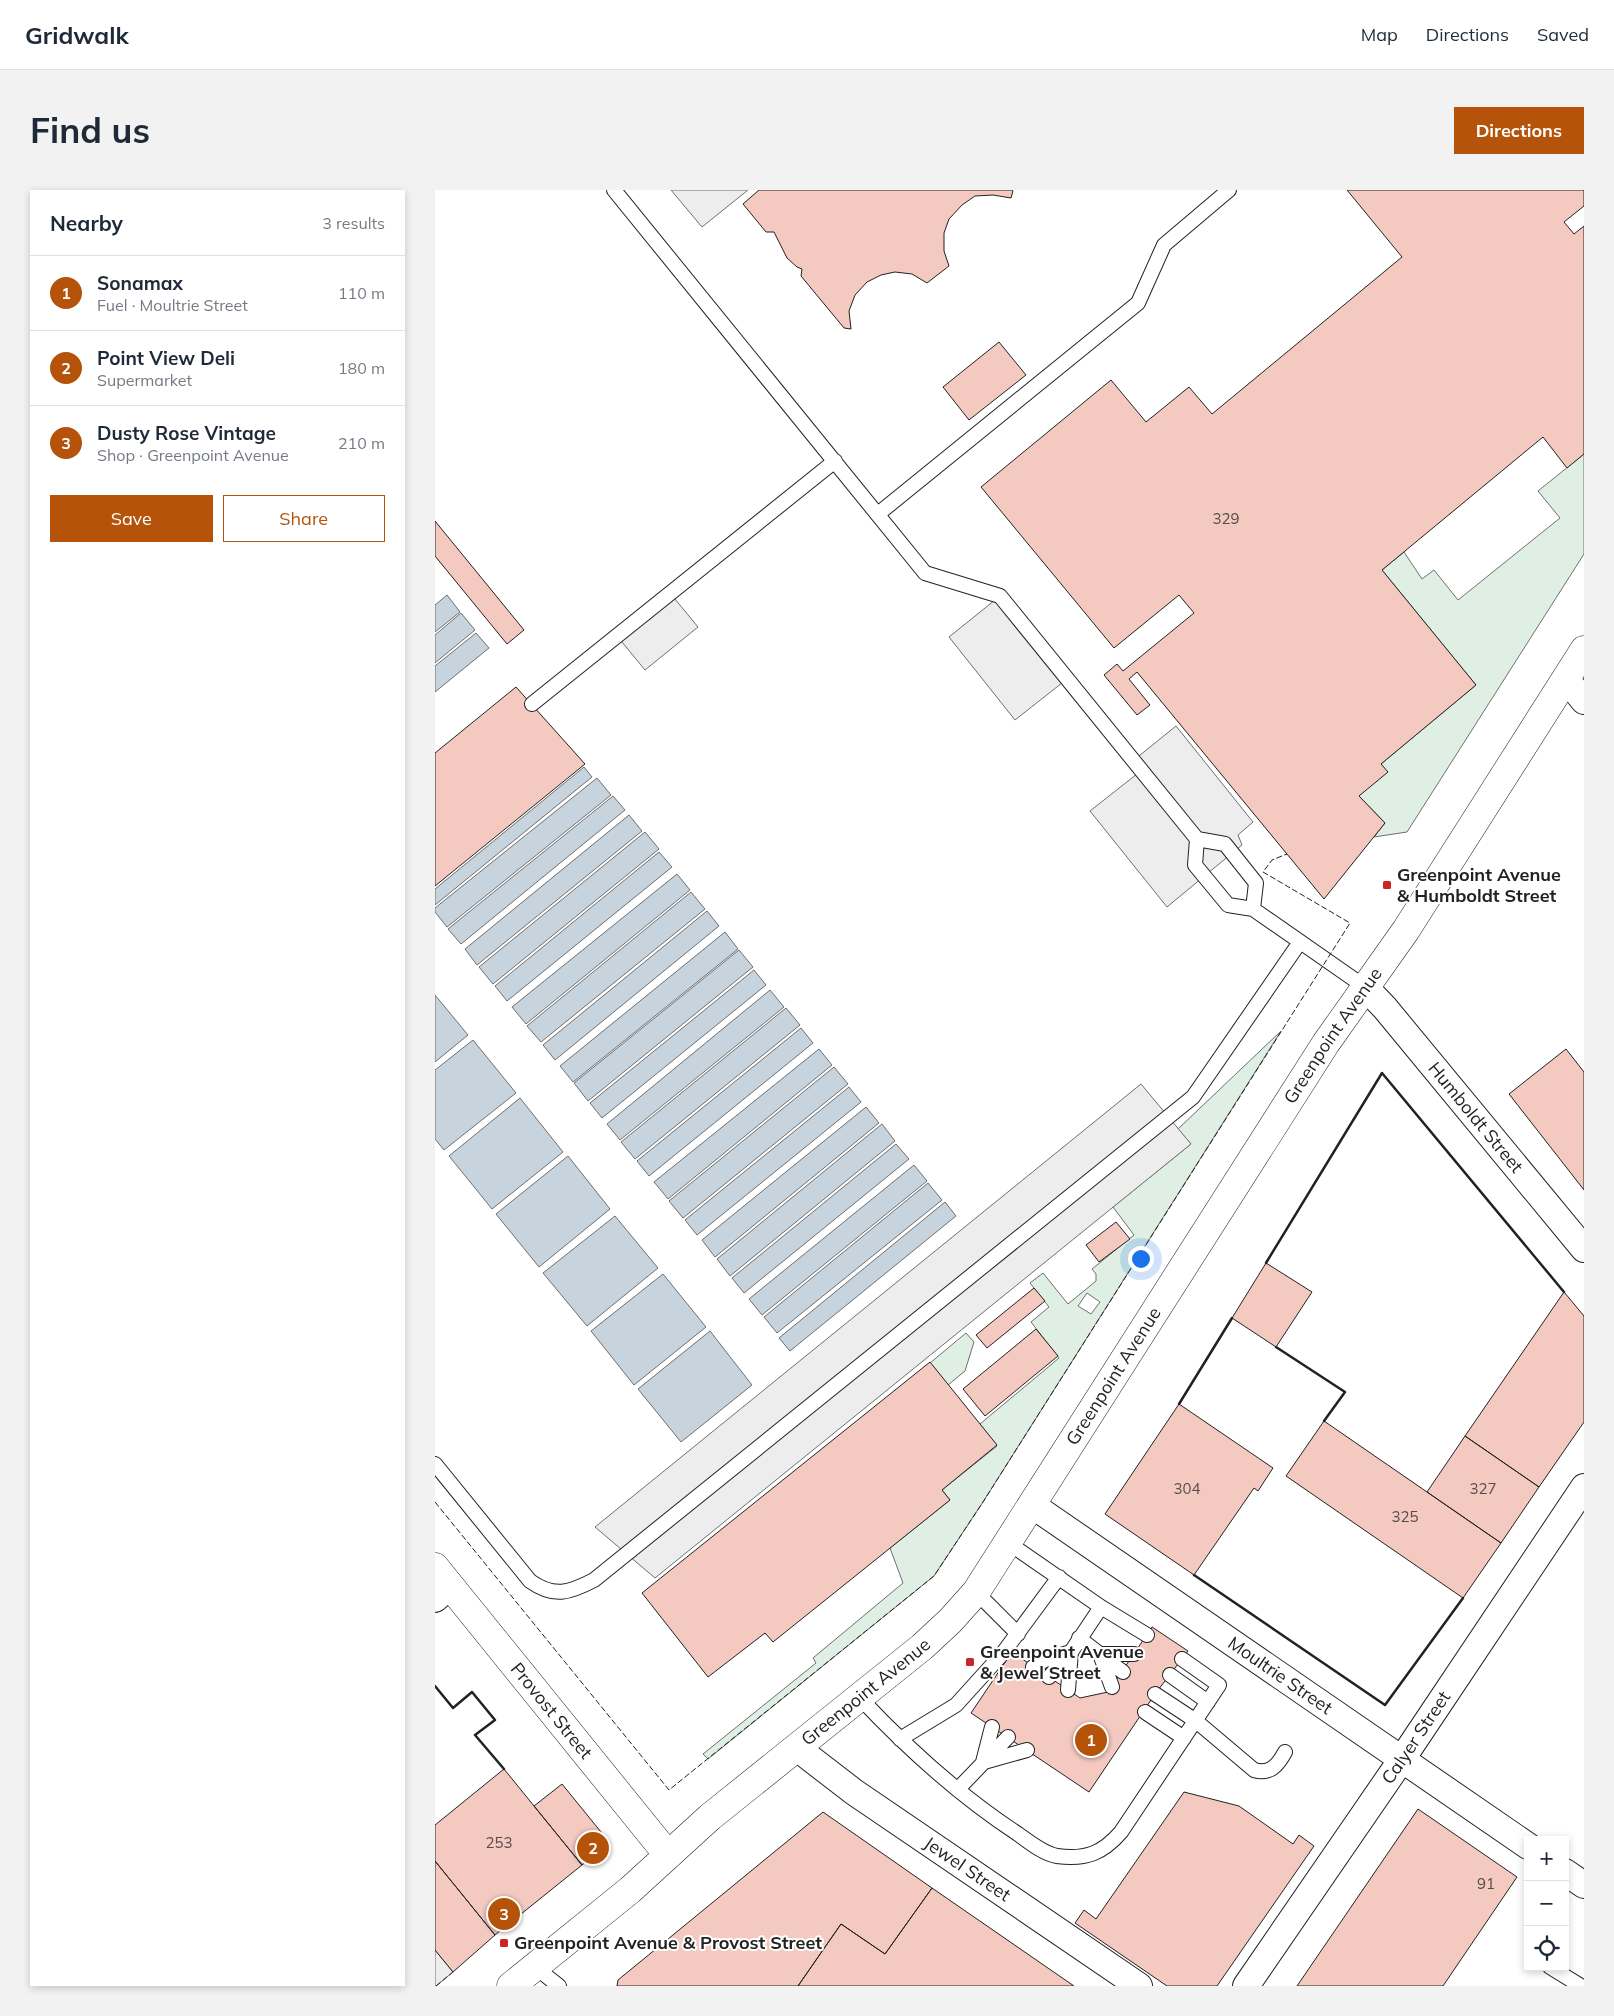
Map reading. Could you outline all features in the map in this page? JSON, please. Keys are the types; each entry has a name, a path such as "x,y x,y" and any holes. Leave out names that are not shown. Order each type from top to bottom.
{"main road":[{"name":"Greenpoint Avenue","path":"511,1986 630,1890 710,1817 938,1634 976,1592 1327,1044 1421,906 1584,650"},
{"name":"Provost Street","path":"440,1584 668,1855"}],"street":[{"path":"1566,679 1584,701"},
{"name":"Humboldt Street","path":"1365,988 1385,1008 1584,1249"},
{"name":"Calyer Street","path":"1246,1986 1402,1759 1584,1487"},
{"name":"Moultrie Street","path":"1032,1504 1524,1843"},
{"name":"Jewel Street","path":"797,1748 854,1792 1139,1986"},
{"path":"1569,1875 1584,1885"}],"lane":[{"path":"614,190 925,572 1001,596 1197,839 1225,844 1256,883 1253,909"},
{"path":"878,514 1138,303 1164,245 1229,190"},
{"path":"532,704 835,461"},
{"path":"1197,839 1195,865 1228,905 1253,909 1365,988"},
{"path":"435,1464 530,1581 542,1589 558,1593 576,1589 594,1580 1193,1098 1300,942"},
{"path":"1007,1542 1101,1607 1147,1636"},
{"path":"900,1739 956,1704 1003,1653 1059,1577"},
{"path":"976,1592 1018,1634"},
{"path":"1049,1677 1071,1652 1101,1607"},
{"path":"1079,1638 1123,1672"},
{"path":"1033,1667 1045,1660 1071,1652"},
{"path":"1068,1690 1071,1652"},
{"path":"1100,1654 1134,1654"},
{"path":"1100,1654 1111,1687"},
{"path":"860,1698 900,1739 958,1789 1033,1845 1055,1856 1090,1855 1109,1846 1121,1832 1219,1685 1182,1659"},
{"path":"1170,1676 1208,1702"},
{"path":"1155,1694 1196,1721 1254,1770 1262,1773 1269,1771 1281,1761 1285,1752"},
{"path":"1145,1712 1184,1738"},
{"path":"983,1763 992,1727"},
{"path":"958,1789 1007,1737"},
{"path":"983,1763 1027,1750"},
{"path":"535,1967 559,1986"},
{"path":"1557,1971 1581,1986"}],"green space":[{"path":"1584,454 1584,554 1407,832 1374,837 1385,823 1359,796 1381,764 1476,685 1382,570 1404,552 1422,579 1434,570 1458,600 1560,518 1538,491"},
{"path":"1281,1031 983,1502 934,1576 708,1759 703,1754 816,1663 813,1658 903,1583 890,1548 950,1500 942,1490 997,1446 980,1424 1059,1358 1031,1322 1049,1307 1030,1283 1043,1273 1068,1304 1096,1281 1096,1274 1092,1269 1134,1235 1113,1207 1191,1144 1178,1129","holes":["1087,1293 1100,1302 1091,1314 1078,1306"]},
{"path":"966,1333 974,1342 965,1371 948,1385 930,1363"}],"shaded area":[{"path":"671,190 748,190 702,227"},
{"path":"670,593 698,627 645,670 617,636"},
{"path":"447,595 460,612 435,632 435,605"},
{"path":"1000,596 1067,679 1015,720 949,637"},
{"path":"461,613 475,630 435,663 435,635"},
{"path":"476,633 489,648 435,692 435,666"},
{"path":"1176,726 1253,822 1238,835 1242,845 1167,907 1090,811 1142,770 1134,760"},
{"path":"584,767 592,777 435,905 435,889"},
{"path":"597,778 611,795 447,927 435,912 435,908"},
{"path":"613,796 625,810 461,944 448,929"},
{"path":"629,815 642,831 477,965 465,949"},
{"path":"645,832 659,849 493,984 479,967"},
{"path":"659,852 672,867 507,1001 495,986"},
{"path":"677,874 690,890 526,1024 512,1007"},
{"path":"691,892 705,909 541,1042 527,1026"},
{"path":"707,911 719,926 555,1060 543,1045"},
{"path":"725,932 738,949 573,1082 560,1066"},
{"path":"739,950 753,967 588,1101 574,1083"},
{"path":"754,970 766,985 602,1118 590,1103"},
{"path":"770,990 784,1007 620,1140 607,1124"},
{"path":"435,995 468,1035 435,1062"},
{"path":"786,1008 800,1025 635,1159 621,1142"},
{"path":"801,1028 813,1043 649,1176 637,1161"},
{"path":"473,1040 516,1093 444,1150 435,1139 435,1070"},
{"path":"819,1049 832,1065 668,1199 654,1182"},
{"path":"834,1067 848,1084 683,1218 669,1201"},
{"path":"1141,1084 1191,1144 655,1578 595,1527"},
{"path":"849,1087 861,1102 697,1235 685,1220"},
{"path":"520,1098 563,1152 492,1209 449,1156"},
{"path":"866,1107 879,1123 715,1257 702,1240"},
{"path":"882,1124 895,1141 730,1276 717,1259"},
{"path":"896,1144 909,1159 744,1293 732,1278"},
{"path":"568,1156 610,1209 539,1267 496,1214"},
{"path":"914,1165 927,1181 762,1315 749,1299"},
{"path":"928,1183 942,1200 777,1333 764,1317"},
{"path":"945,1202 956,1216 790,1351 779,1338"},
{"path":"615,1216 658,1268 587,1326 543,1273"},
{"path":"663,1274 706,1327 634,1385 591,1331"},
{"path":"710,1331 752,1385 681,1442 638,1389"},
{"path":"435,1950 453,1972 436,1986 435,1986"}],"building":[{"path":"759,190 1013,191 1011,198 993,195 975,196 962,205 949,219 944,233 944,251 949,266 927,283 912,274 895,272 881,275 867,282 855,295 849,311 851,329 844,328 801,276 802,269 787,258 774,232 766,232 743,204"},
{"path":"1347,190 1584,190 1584,206 1564,222 1574,234 1584,226 1584,454 1567,468 1543,437 1382,570 1476,685 1381,764 1388,772 1359,796 1385,823 1324,899 1137,672 1129,679 1150,705 1137,715 1104,675 1117,664 1123,671 1194,613 1179,595 1114,648 981,487 1111,380 1146,422 1189,387 1212,414 1402,257"},
{"path":"999,342 1026,375 969,420 943,387"},
{"path":"435,521 524,630 507,644 435,556"},
{"path":"516,687 585,764 435,886 435,753"},
{"path":"1566,1049 1584,1072 1584,1190 1509,1094"},
{"path":"1116,1222 1130,1239 1099,1262 1086,1245"},
{"path":"1266,1263 1312,1292 1276,1347 1232,1318"},
{"path":"1034,1288 1045,1301 987,1348 976,1335"},
{"path":"1564,1292 1584,1316 1584,1422 1539,1487 1465,1436"},
{"path":"1036,1329 1058,1356 985,1416 963,1389"},
{"path":"930,1362 997,1445 942,1490 950,1500 773,1642 765,1633 708,1677 642,1593"},
{"path":"1179,1404 1273,1468 1258,1491 1254,1488 1194,1575 1105,1514"},
{"path":"1324,1421 1501,1543 1463,1598 1286,1476"},
{"path":"1465,1436 1539,1487 1501,1543 1427,1492"},
{"path":"1152,1627 1188,1651 1155,1694 1089,1792 971,1713 1012,1652 1080,1698 1108,1692"},
{"path":"504,1769 582,1865 495,1935 435,1861 435,1825"},
{"path":"562,1784 610,1843 582,1865 534,1806"},
{"path":"1184,1792 1239,1806 1293,1844 1299,1835 1314,1846 1217,1986 1167,1986 1075,1923 1084,1910 1096,1919"},
{"path":"1418,1809 1517,1877 1443,1986 1297,1986"},
{"path":"823,1812 932,1888 885,1954 841,1924 798,1986 617,1986 618,1980"},
{"path":"435,1861 495,1935 453,1972 435,1950"},
{"path":"932,1888 1074,1986 798,1986 841,1924 885,1954"}],"fence":[{"path":"435,1502 669,1790 934,1576 983,1502 1350,923 1263,872 1272,860 1287,854"},
{"path":"436,1986 453,1972"}],"wall":[{"path":"1266,1263 1382,1073 1564,1292"},
{"path":"1179,1404 1232,1318"},
{"path":"1276,1347 1345,1392 1324,1421"},
{"path":"1194,1575 1385,1705 1463,1598"},
{"path":"435,1686 453,1708 472,1692 495,1720 475,1735 504,1769"}],"place":[{"name":"Greenpoint Avenue & Humboldt Street","path":"1387,885"},
{"name":"Greenpoint Avenue & Jewel Street","path":"970,1662"},
{"name":"Sonamax","path":"1091,1740"},
{"name":"Point View Deli","path":"593,1848"},
{"name":"Dusty Rose Vintage","path":"504,1914"},
{"name":"Greenpoint Avenue & Provost Street","path":"504,1943"}]}
